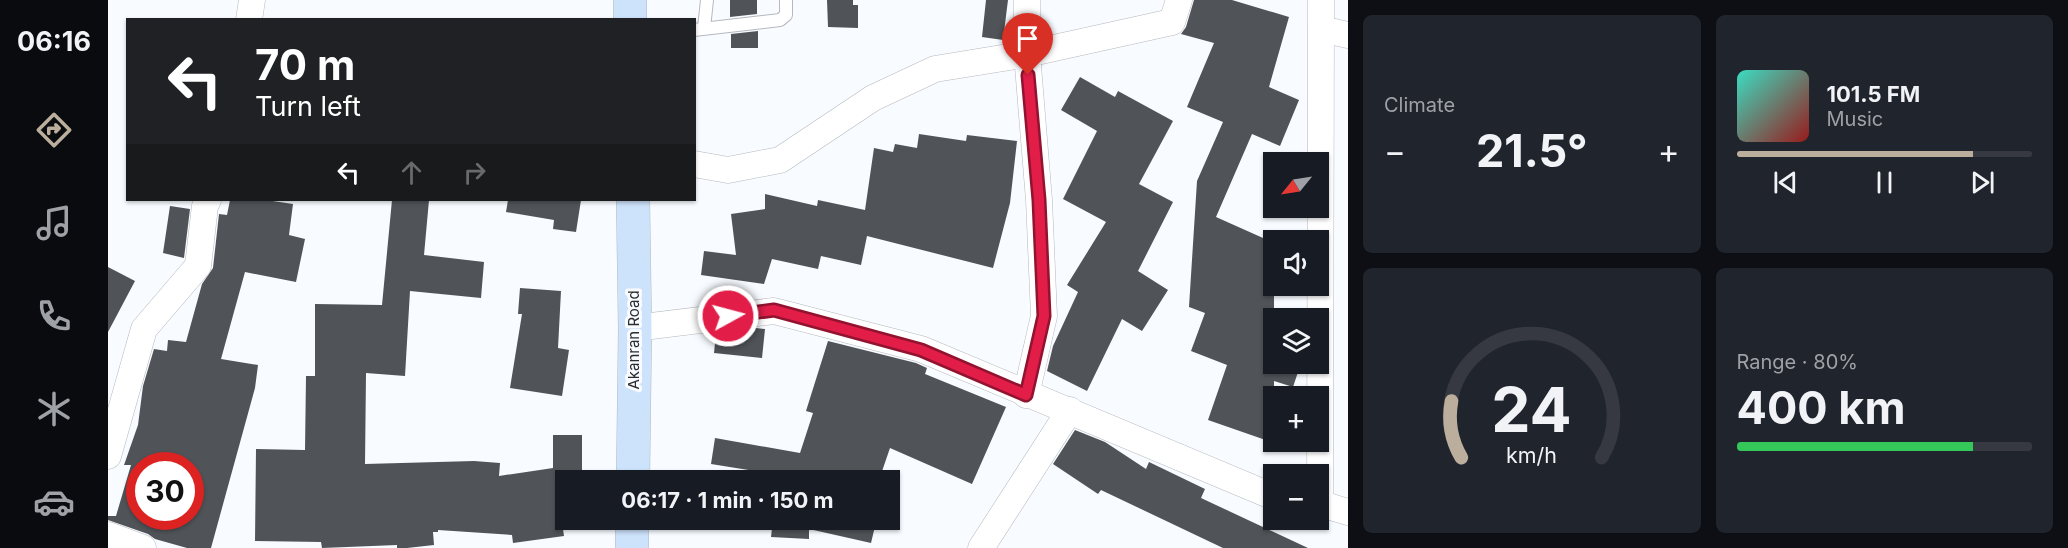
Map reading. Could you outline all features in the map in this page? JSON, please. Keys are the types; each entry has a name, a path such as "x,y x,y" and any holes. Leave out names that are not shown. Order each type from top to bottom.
{"main road":[{"path":"630,0 630,18"},
{"name":"Akanran Road","path":"633,201 635,328 633,470"},
{"path":"632,530 632,548"}],"street":[{"path":"249,18 252,0"},
{"path":"1026,395 1044,316 1039,200 1027,54 1027,0"},
{"path":"696,164 728,170 780,160 873,98 935,69 1027,54 1172,22 1179,0"},
{"path":"1319,464 1321,0"},
{"path":"1321,29 1348,35"},
{"path":"108,456 144,328 198,266 208,201"},
{"path":"635,328 774,310 921,350 1026,395 1070,410 1263,492"},
{"path":"981,548 1070,410"},
{"path":"1329,506 1348,512"},
{"path":"108,536 143,548"}],"lane":[{"path":"707,0 699,29 780,20 786,15 786,0"}],"building":[{"path":"730,0 757,0 757,14 730,17"},
{"path":"827,0 853,0 853,5 858,5 858,28 828,27"},
{"path":"986,0 1008,0 1003,40 982,37"},
{"path":"1194,0 1232,0 1289,17 1269,87 1299,100 1280,146 1252,134 1216,217 1263,238 1263,296 1274,296 1274,308 1263,308 1263,374 1297,374 1293,386 1274,381 1274,386 1263,386 1263,439 1208,420 1227,365 1191,351 1205,313 1189,307 1197,181 1223,122 1187,107 1214,43 1181,34 1186,27"},
{"path":"758,31 758,48 731,48 731,34"},
{"path":"1080,77 1115,97 1118,91 1173,121 1139,184 1173,202 1138,271 1168,290 1142,331 1122,319 1087,391 1047,371 1053,346 1078,292 1067,285 1106,222 1063,199 1097,131 1061,110"},
{"path":"919,134 966,141 967,135 1017,141 1010,203 993,268 867,236 861,265 821,256 818,269 772,259 764,284 701,275 704,251 736,255 731,214 765,209 765,194 817,206 818,200 865,210 874,148 893,152 895,144 917,148"},
{"path":"230,201 273,201 293,204 289,235 305,239 296,282 245,272 221,359 258,365 255,388 211,548 187,548 155,539 137,530 204,530 204,452 129,452 138,425 143,386 154,349 167,351 168,340 186,342 202,284 213,268 219,214 227,215"},
{"path":"392,201 429,201 424,255 484,262 481,298 410,291 405,376 366,373 365,464 474,461 500,463 499,476 553,468 553,435 582,435 582,470 555,470 555,530 563,530 564,536 513,543 512,535 438,530 438,532 433,532 434,545 407,548 397,548 397,545 322,548 321,542 255,541 256,449 305,450 306,376 315,376 315,304 382,305"},
{"path":"508,201 581,201 576,232 553,229 554,220 506,212"},
{"path":"170,206 190,209 184,258 163,253"},
{"path":"108,267 135,281 108,332"},
{"path":"520,288 561,291 558,348 569,350 562,396 510,388 522,314 518,314"},
{"path":"765,329 762,358 714,353 716,333"},
{"path":"828,341 916,363 927,368 925,374 1006,407 972,484 890,448 882,470 749,470 711,464 715,438 800,453 813,413 806,411"},
{"path":"1075,430 1105,442 1146,469 1149,462 1205,489 1201,498 1263,527 1263,530 1269,530 1308,548 1223,548 1101,490 1098,494 1053,464"},
{"path":"126,482 126,526 108,520 108,516 116,516"},
{"path":"772,530 809,530 809,539 771,537"},
{"path":"813,530 874,530 871,543"}],"route":[{"path":"728,316 774,310 921,350 1026,395 1044,316 1039,200 1028,75"}]}
